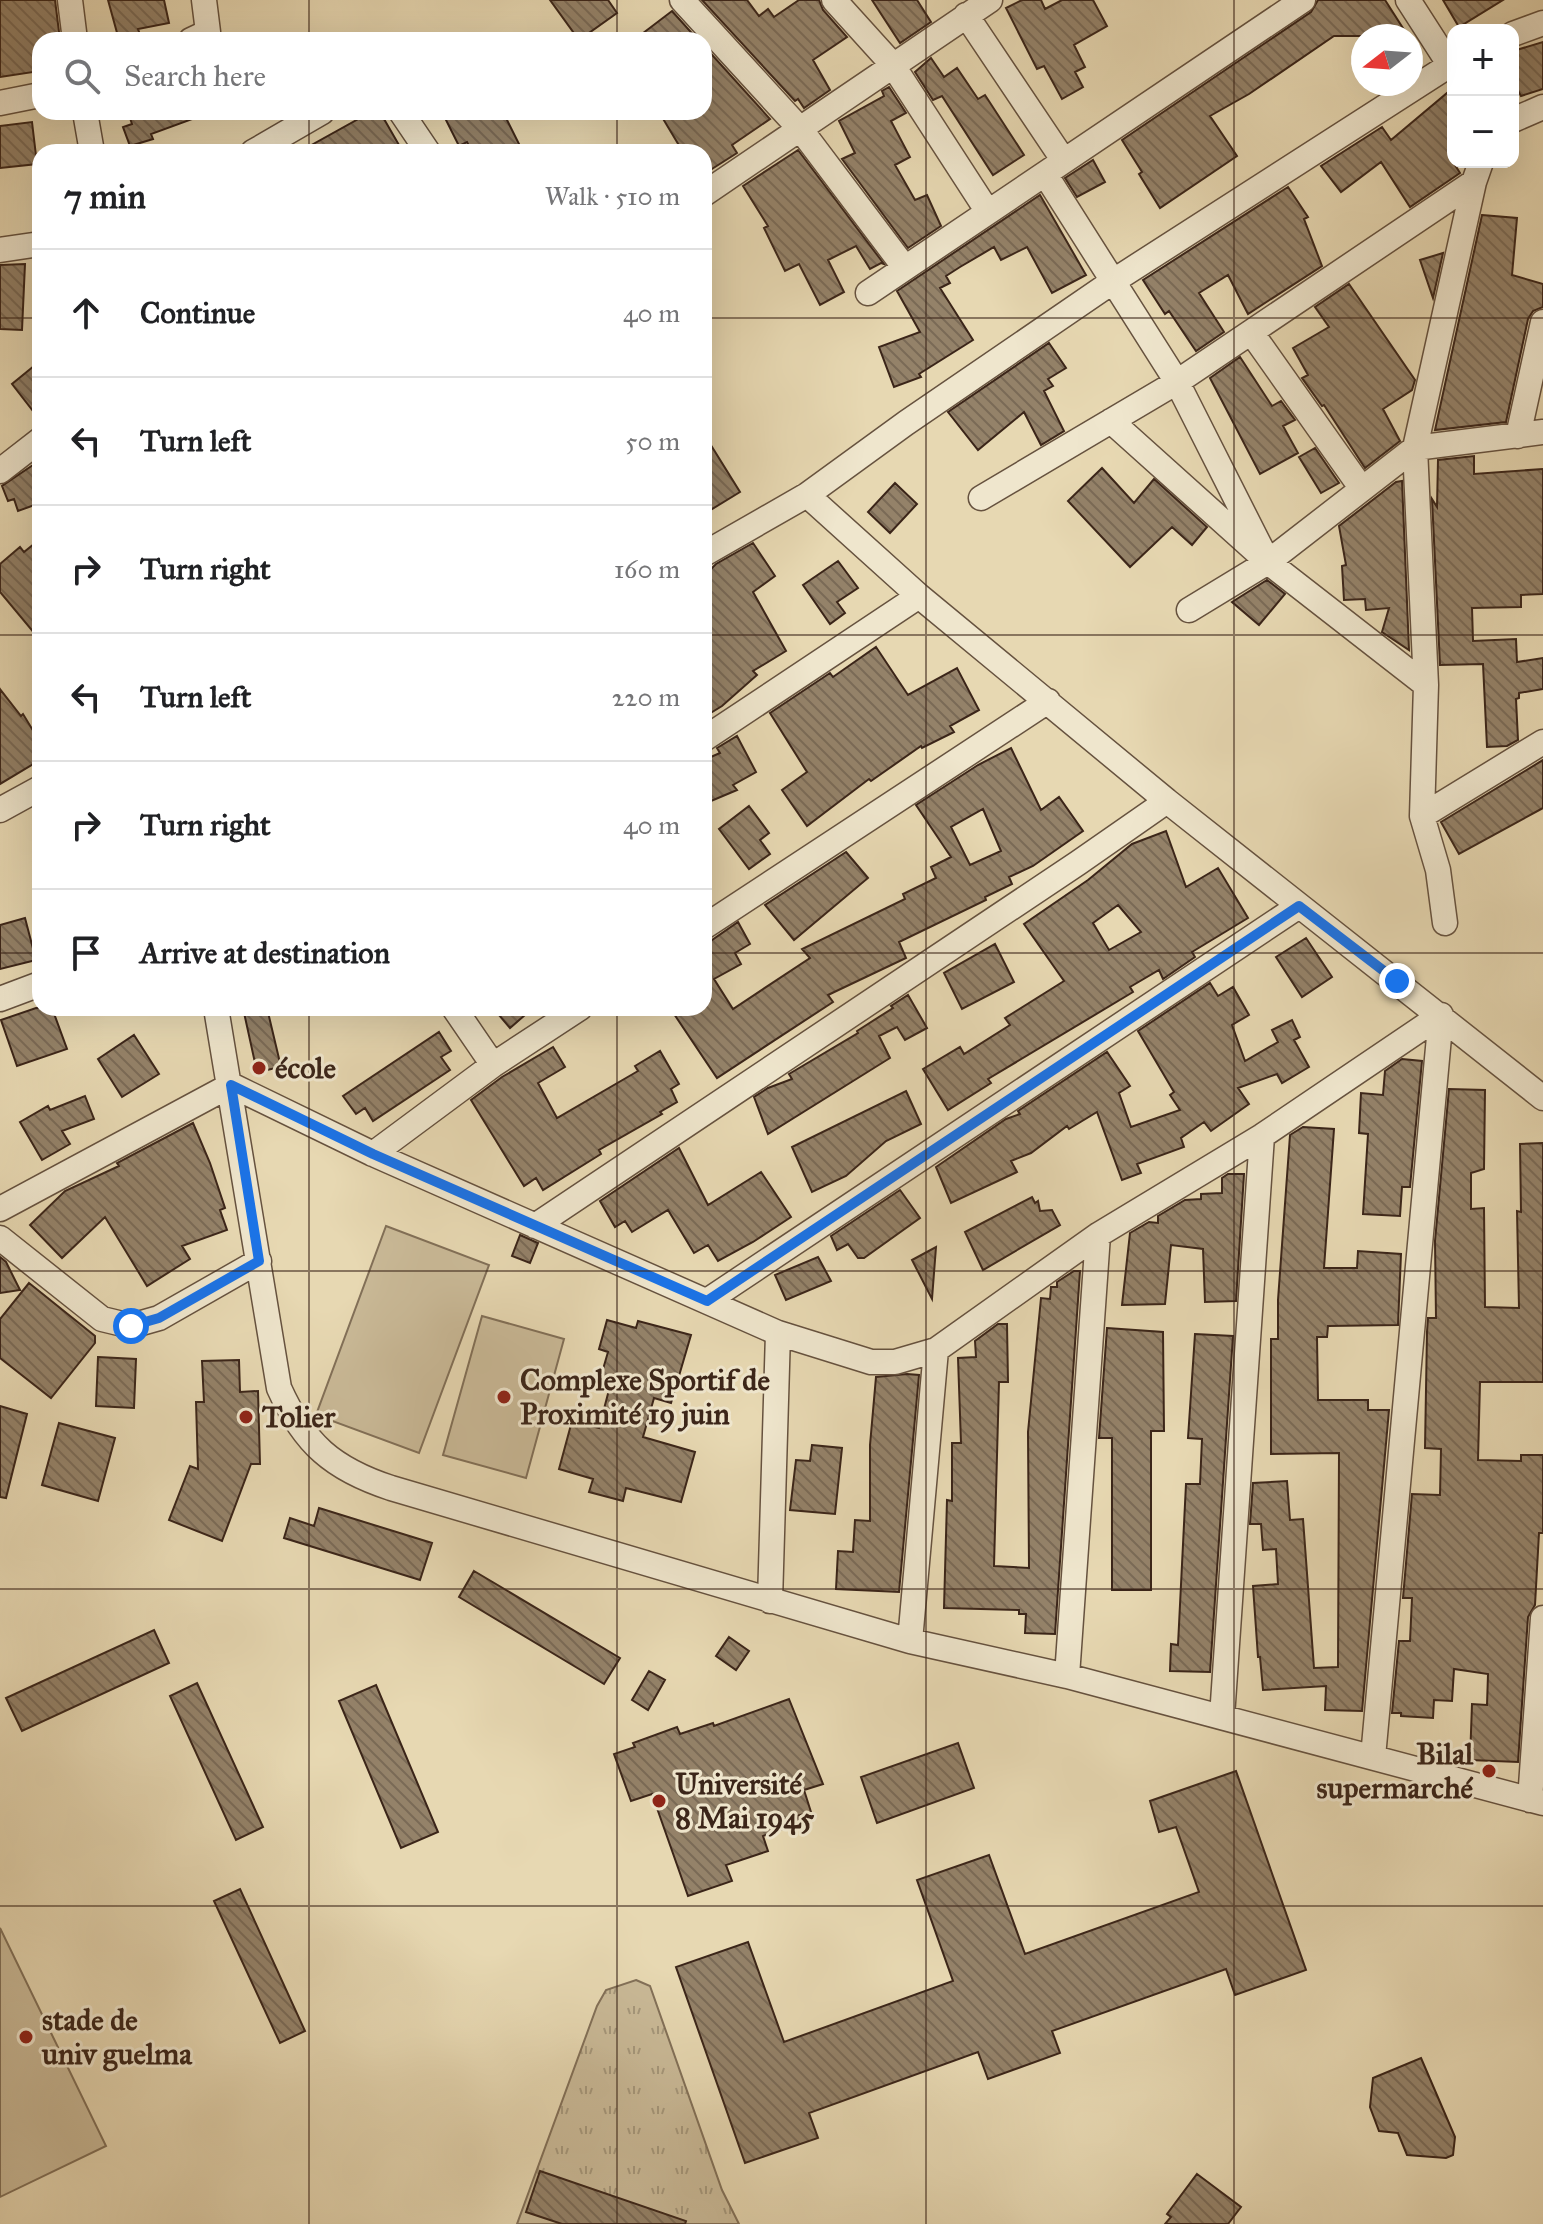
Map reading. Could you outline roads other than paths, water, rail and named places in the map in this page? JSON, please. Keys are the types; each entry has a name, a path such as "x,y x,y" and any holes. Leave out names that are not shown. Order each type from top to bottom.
{"street":[{"path":"70,0 74,32"},
{"path":"204,0 208,32"},
{"path":"682,0 711,32"},
{"path":"834,0 892,64 988,212"},
{"path":"868,293 1303,0"},
{"path":"1408,0 1447,58"},
{"path":"712,189 980,5 1054,167 1112,282 1177,382 1268,562"},
{"path":"1519,32 1543,23"},
{"path":"712,33 801,130 905,268"},
{"path":"712,549 807,495 1112,282 1447,69"},
{"path":"0,103 32,97"},
{"path":"1519,117 1543,107"},
{"path":"86,120 91,144"},
{"path":"267,144 308,120"},
{"path":"406,120 423,144"},
{"path":"981,498 1177,382 1477,172"},
{"path":"1445,923 1438,870 1422,816 1426,685 1415,448 1477,172"},
{"path":"0,250 32,245"},
{"path":"1518,436 1543,322"},
{"path":"1251,332 1362,489"},
{"path":"1111,421 1268,562 1426,685"},
{"path":"1189,610 1268,562 1415,448 1543,432"},
{"path":"0,471 32,446"},
{"path":"807,495 919,596 1167,801 1543,1098"},
{"path":"712,734 919,596"},
{"path":"712,922 1048,701"},
{"path":"1422,816 1543,742"},
{"path":"0,810 32,792"},
{"path":"535,1226 1167,801"},
{"path":"707,1301 1299,906"},
{"path":"0,999 32,987"},
{"path":"231,1085 373,1154 778,1333 871,1362 895,1362 936,1350 1098,1235 1262,1136 1441,1015"},
{"path":"1373,1757 1441,1015"},
{"path":"218,1016 279,1388 292,1417 310,1442 334,1463 361,1478 910,1641 1067,1676 1537,1801 1543,1618"},
{"path":"459,1016 493,1065"},
{"path":"373,1154 493,1065 568,1016"},
{"path":"0,1209 231,1085"},
{"path":"1222,1717 1262,1136"},
{"path":"1067,1676 1098,1235"},
{"path":"0,1238 102,1319 131,1326 159,1318 259,1261"},
{"path":"770,1601 778,1333"},
{"path":"910,1641 936,1350"}],"place":[{"name":"école","path":"259,1068"},
{"name":"Complexe Sportif de Proximité 19 juin","path":"504,1397"},
{"name":"Tolier","path":"246,1417"},
{"name":"Bilal supermarché","path":"1489,1771"},
{"name":"Université 8 Mai 1945","path":"659,1801"},
{"name":"stade de univ guelma","path":"26,2037"}]}
